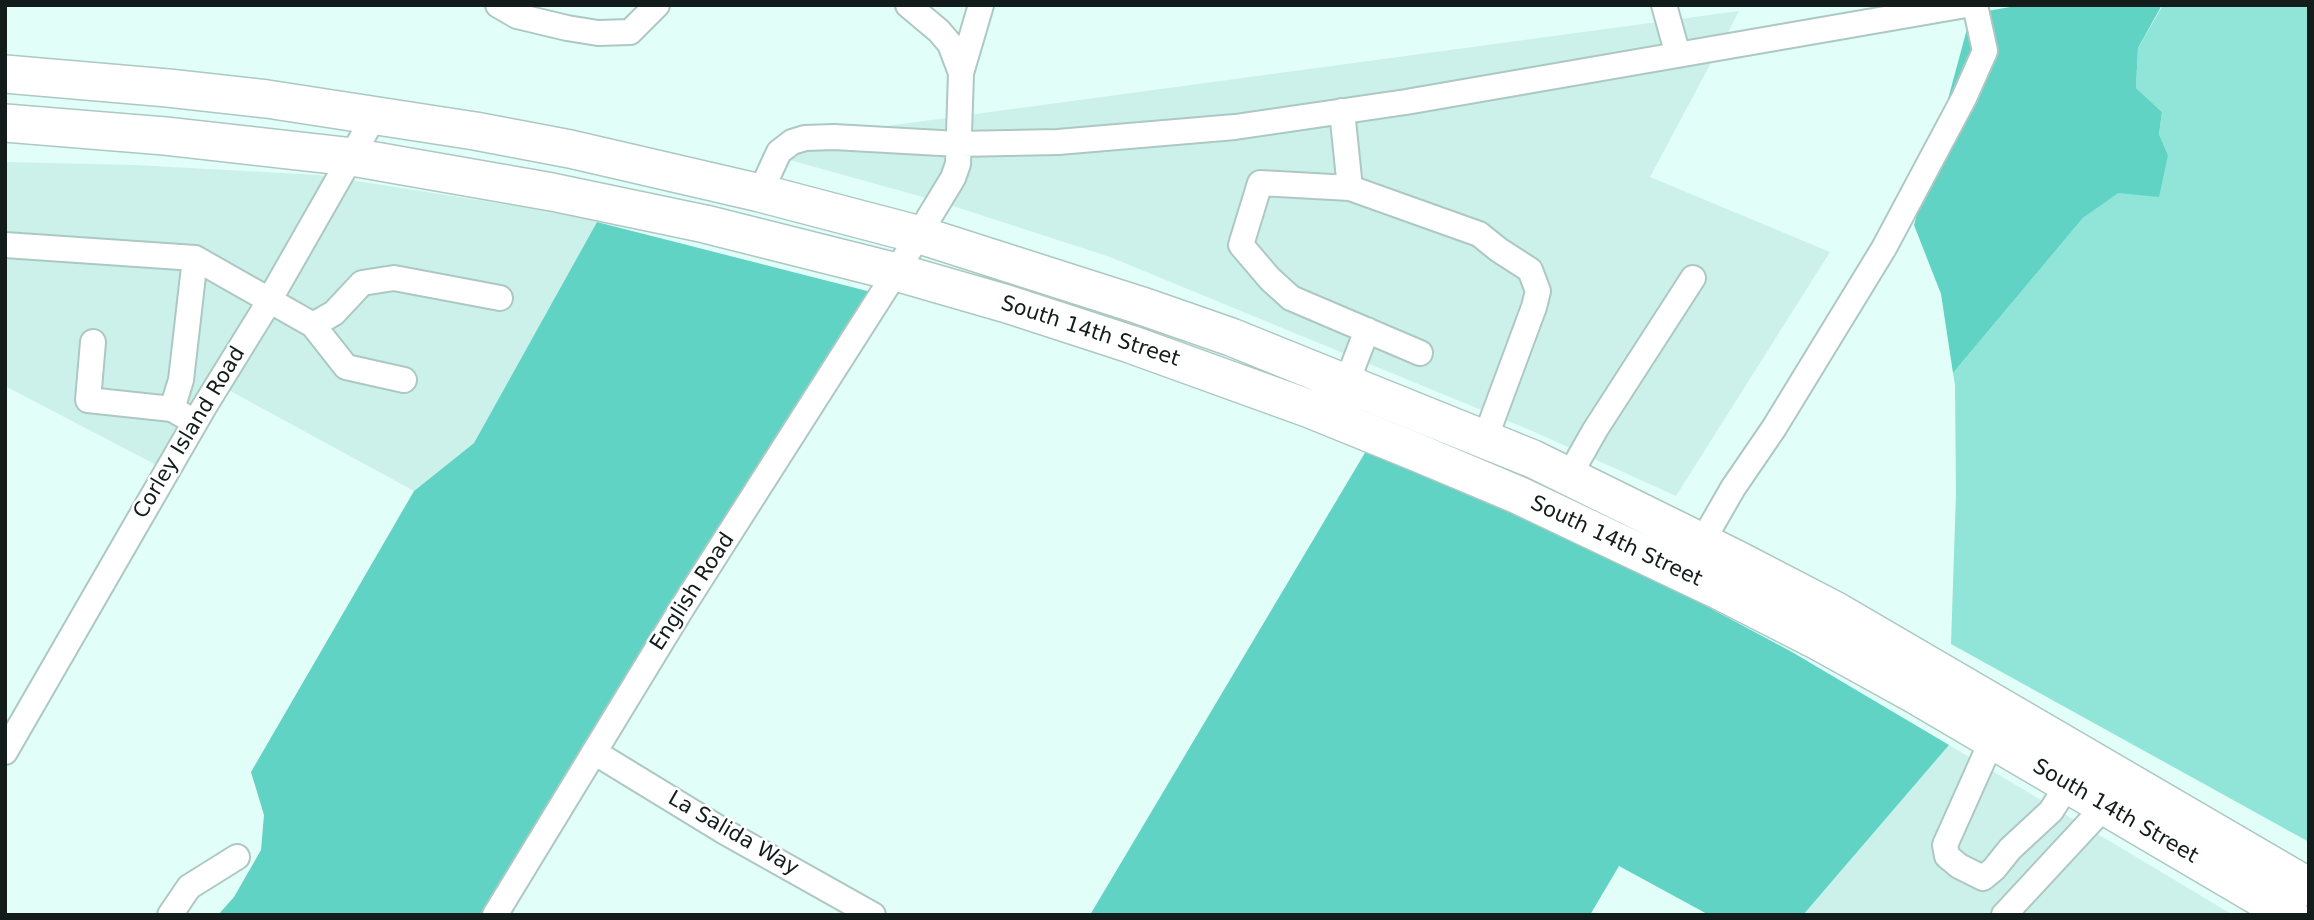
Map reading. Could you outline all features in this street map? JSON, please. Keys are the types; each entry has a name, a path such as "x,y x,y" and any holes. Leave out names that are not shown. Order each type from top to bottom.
{"highway":[{"name":"South 14th Street","path":"5,74 168,88 375,115 570,149 761,193 920,235 1231,337 1485,439 1569,476 1702,541 1836,611 2309,887"},
{"name":"South 14th Street","path":"5,123 165,136 352,157 665,215 896,272 1130,344 1310,409 1498,487 1639,552 1818,641 1993,740 2290,915"},
{"path":"1639,552 1674,554 1691,551 1702,541"},
{"path":"2105,806 2133,803 2169,804"}],"street":[{"path":"498,5 517,16 567,29 598,33 631,32 657,5"},
{"path":"908,5 950,44 961,73"},
{"path":"961,73 982,5"},
{"path":"1664,5 1678,55"},
{"path":"761,193 779,152 792,142 805,138 834,137 958,144 1058,142 1235,127 1966,5"},
{"path":"1702,541 1884,248 1964,98 1985,51 1975,5"},
{"name":"English Road","path":"495,915 682,608 920,235 953,178 958,164 961,73"},
{"path":"1342,111 1350,188"},
{"name":"Corley Island Road","path":"5,752 195,422 270,300 375,115"},
{"path":"1420,353 1292,298 1270,279 1241,245 1260,183 1350,188 1479,234 1530,270 1538,291 1534,307 1485,439"},
{"path":"5,245 195,258 313,326 346,367 404,380"},
{"path":"172,409 181,380 195,258"},
{"path":"313,326 334,313 362,282 394,278 500,298"},
{"path":"1569,476 1595,430 1693,278"},
{"path":"1347,383 1367,330"},
{"path":"93,342 88,400 172,409 195,422"},
{"path":"1993,740 1945,845 1947,856 1959,866 1983,877 1994,869 2010,849 2050,811 2068,784"},
{"name":"La Salida Way","path":"594,752 725,832 873,915"},
{"path":"2004,915 2105,806"},
{"path":"170,915 189,887 237,857"}],"shaded area":[{"path":"1739,11 1725,38 1232,118 1057,133 857,130"},
{"path":"1713,59 1650,177 1830,252 1676,496 1537,433 1110,257 950,205 967,152"},
{"path":"807,147 948,152 948,162 930,199 786,159"},
{"path":"5,162 135,165 319,175 573,215 597,222 474,443 414,491 212,381 162,468 5,386"},
{"path":"1949,745 2233,915 1803,915"}],"green space":[{"path":"2021,5 2162,5 2138,48 2136,88 2162,112 2159,134 2168,155 2159,197 2118,193 2083,218 1953,373 1941,294 1914,225 1971,14"},
{"path":"2163,5 2309,5 2309,842 1951,644 1956,493 1953,373 2083,218 2168,155 2159,134 2162,112 2136,88 2138,48"},
{"path":"597,222 875,293 495,915 218,915 234,897 261,850 264,815 251,772 414,491 474,443"},
{"path":"1366,451 1481,496 1678,591 1792,652 1949,745 1803,915 1709,915 1619,866 1590,915 1090,915"}]}
